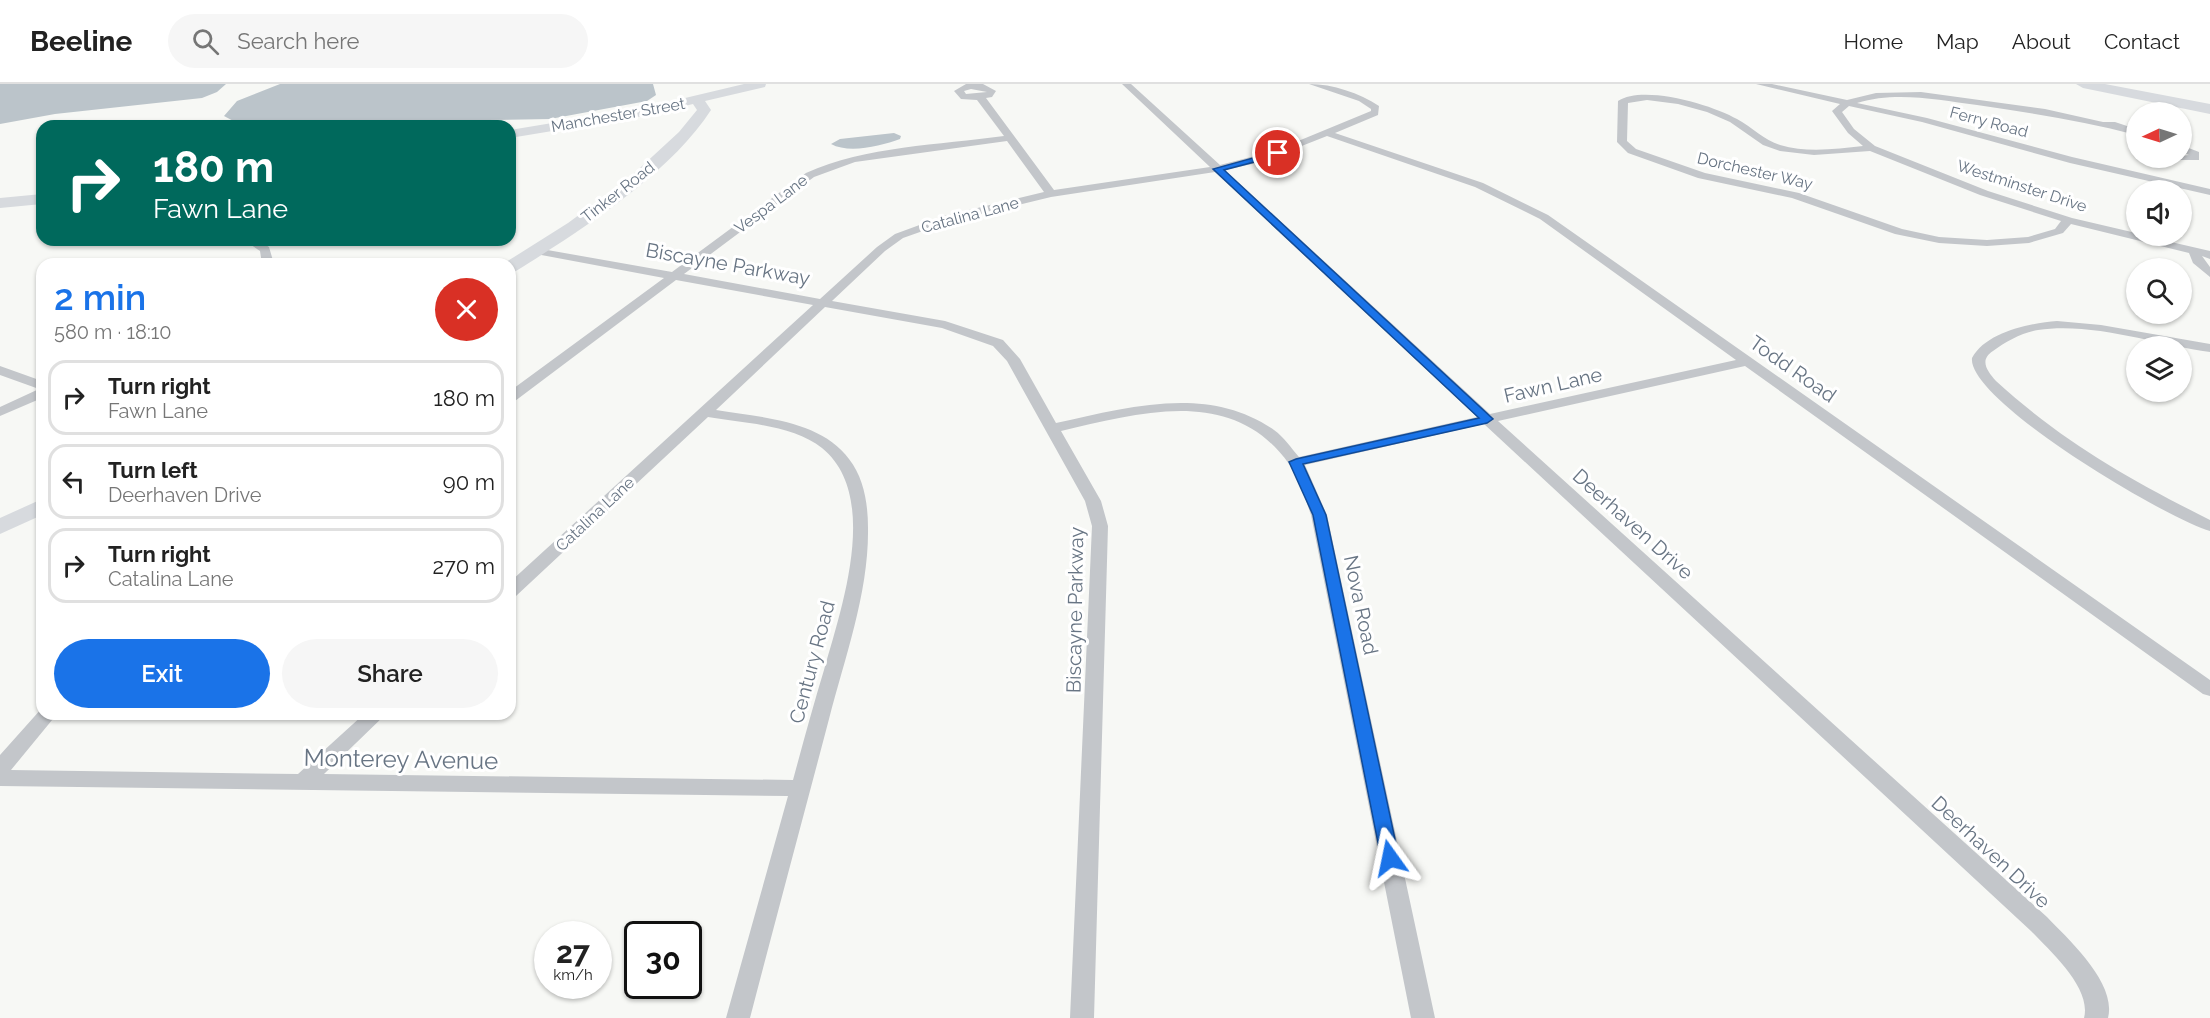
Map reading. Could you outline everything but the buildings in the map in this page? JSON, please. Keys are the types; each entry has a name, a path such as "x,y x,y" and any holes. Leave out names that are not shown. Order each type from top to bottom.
{"main road":[{"path":"2084,84 2210,109"}],"street":[{"name":"Manchester Street","path":"516,133 617,117 760,84"},
{"name":"Deerhaven Drive","path":"1126,84 1487,419 2038,924 2061,947 2084,977 2097,1012"},
{"name":"Catalina Lane","path":"516,585 881,249 899,236 948,218 1051,194 1218,169 1278,153 1375,113 1376,108 1362,99 1313,84"},
{"name":"Ferry Road","path":"1760,84 1924,120 2070,160 2210,192"},
{"path":"1873,85 1890,95"},
{"path":"1878,97 1879,100 1841,116 1837,111 1846,103 1878,97 1890,95 1921,95 2032,110 2126,129"},
{"path":"980,97 1051,194"},
{"name":"Dorchester Way","path":"1871,148 1797,152 1777,148 1763,141 1735,120 1707,109 1648,98 1630,98 1623,101 1622,142 1632,151 1715,179 1807,198 1899,232 1953,242 2002,243 2050,235 2059,231 2068,220"},
{"name":"Tinker Road","path":"516,263 639,178 697,122 704,110 697,100"},
{"name":"Westminster Drive","path":"1841,116 1851,131 1871,148 1984,193 2068,220 2210,255"},
{"path":"2103,125 2126,138"},
{"name":"Todd Road","path":"1326,133 1479,185 1524,205 1571,235 2210,689"},
{"name":"Vespa Lane","path":"516,394 676,276 801,180 819,170 868,156 1010,138"},
{"path":"0,203 36,200"},
{"path":"260,246 265,249 267,258"},
{"name":"Biscayne Parkway","path":"536,251 945,325 998,343 1013,359 1054,428 1093,501 1100,526 1082,1018"},
{"path":"2195,252 2210,264"},
{"path":"2195,252 2197,261 2210,273"},
{"path":"2210,348 2070,325 2040,325 2028,328 1991,346 1980,354 1978,361 1986,376 2017,408 2078,456 2102,471 2210,526"},
{"name":"Fawn Lane","path":"1296,462 1748,361"},
{"path":"0,370 36,384"},
{"path":"0,412 36,396"},
{"name":"Nova Road","path":"1054,428 1159,406 1218,408 1259,426 1281,444 1296,462 1319,515 1424,1018"},
{"name":"Century Road","path":"705,412 802,432 829,446 846,465 856,487 861,512 859,563 834,673 738,1018"},
{"path":"0,527 36,509"},
{"path":"0,769 42,720"},
{"path":"301,783 369,720"},
{"name":"Monterey Avenue","path":"0,778 801,788"}],"shaded area":[{"path":"0,84 226,84 217,92 202,98 55,114 0,124"},
{"path":"280,84 653,84 656,95 647,101 550,119 488,120 232,120 224,116 237,101"},
{"path":"894,133 901,136 900,139 875,146 856,149 831,144 840,139"}],"route":[{"path":"1278,153 1218,169 1487,419 1296,462 1319,515 1390,858"}]}
